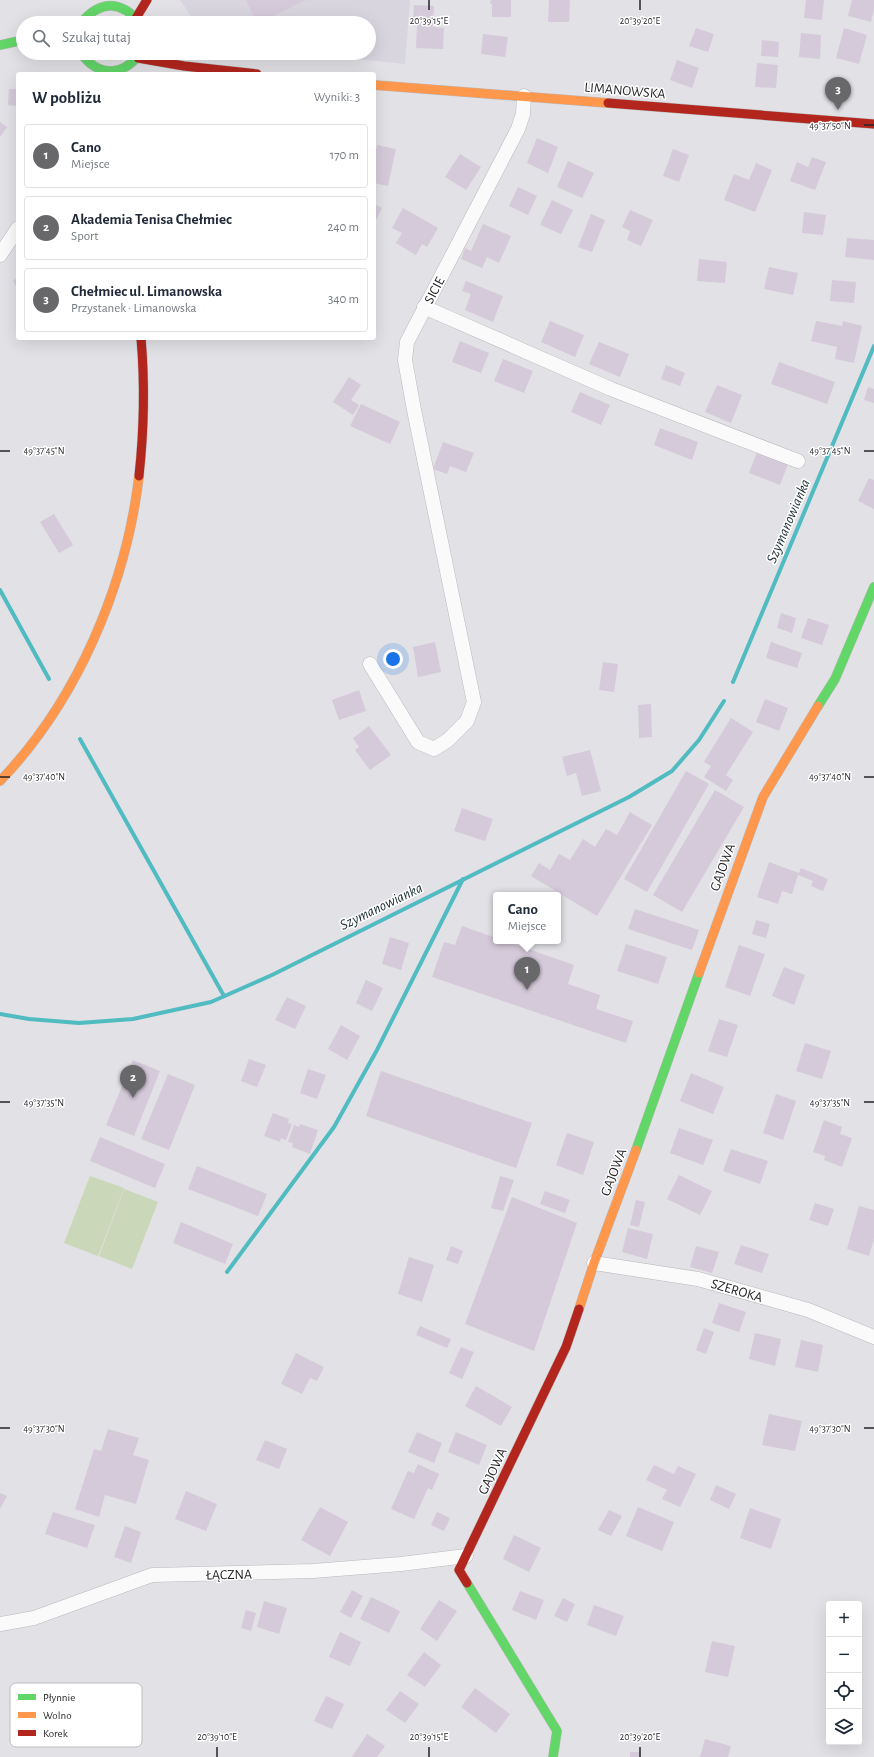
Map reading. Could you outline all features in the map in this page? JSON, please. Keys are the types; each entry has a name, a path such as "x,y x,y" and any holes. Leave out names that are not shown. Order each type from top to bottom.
{"main road":[{"path":"140,16 147,0"},
{"path":"86,16 98,7 124,3 134,16"},
{"path":"0,46 16,42"},
{"path":"0,46 16,47"},
{"path":"86,60 89,64 103,72 123,71 135,60"},
{"path":"159,60 184,66 242,72"},
{"path":"198,60 226,70"},
{"name":"LIMANOWSKA","path":"376,85 874,124"},
{"path":"0,781 12,769 48,722 74,680 105,611 121,567 134,509 141,456 144,408 141,340"},
{"name":"GAJOWA","path":"553,1757 557,1731 459,1570 566,1346 594,1263 655,1100 736,866 763,797 835,679 874,587"}],"street":[{"name":"SICIE","path":"370,664 418,742 434,749 448,740 467,721 474,702 405,360 407,342 424,307 518,129 523,114 524,96"},
{"path":"0,255 16,231"},
{"path":"424,307 611,388 798,462"},
{"name":"SZEROKA","path":"594,1263 698,1279 808,1310 874,1337"},
{"name":"ŁĄCZNA","path":"0,1624 34,1618 152,1575 313,1571 401,1564 466,1556"}],"shaded area":[{"path":"180,0 410,0 405,64 367,60 376,60 376,16 191,16"}],"green space":[{"path":"90,1176 124,1188 98,1256 64,1243"},
{"path":"124,1189 158,1202 132,1269 99,1256"}],"building":[{"path":"246,0 306,0 273,16 254,16"},
{"path":"491,0 511,0 511,17 492,17 492,4 490,4"},
{"path":"549,0 570,0 569,22 548,22"},
{"path":"806,0 824,0 822,20 804,18"},
{"path":"852,0 874,0 874,9 871,22 848,16"},
{"path":"414,5 434,6 433,27 444,28 443,49 416,48 417,26 413,26"},
{"path":"696,28 714,34 708,52 689,46"},
{"path":"844,28 867,35 859,64 836,58"},
{"path":"801,33 821,35 820,59 799,57"},
{"path":"483,34 508,37 505,57 481,54"},
{"path":"762,40 779,42 778,57 761,56"},
{"path":"677,60 699,68 692,88 670,80"},
{"path":"757,63 778,65 776,88 755,87"},
{"path":"9,89 16,89 16,106 8,105"},
{"path":"0,122 7,127 0,137"},
{"path":"537,138 558,147 548,173 527,163"},
{"path":"377,145 396,149 388,186 376,183"},
{"path":"673,149 689,155 679,182 663,176"},
{"path":"460,154 481,167 466,190 445,177"},
{"path":"812,157 826,162 815,190 790,181 797,162 808,167"},
{"path":"568,161 594,173 582,198 557,187"},
{"path":"756,163 772,170 755,212 724,200 734,174 749,180"},
{"path":"518,187 537,196 528,215 509,206"},
{"path":"552,200 573,210 561,234 540,225"},
{"path":"376,205 382,208 376,220"},
{"path":"403,208 438,228 427,247 422,244 416,255 396,243 402,233 392,228"},
{"path":"630,210 653,220 641,246 627,240 630,231 622,227"},
{"path":"804,212 826,215 823,235 802,233"},
{"path":"591,214 605,220 592,252 578,247"},
{"path":"483,224 511,236 499,263 487,257 482,268 461,259 465,248 471,251"},
{"path":"847,238 874,240 874,260 845,257"},
{"path":"699,259 727,262 725,283 697,281"},
{"path":"769,267 798,273 793,295 764,289"},
{"path":"16,279 16,286 13,281"},
{"path":"832,280 856,282 854,303 830,301"},
{"path":"466,281 503,296 493,322 465,310 471,294 462,291"},
{"path":"550,321 584,335 575,357 541,342"},
{"path":"816,321 842,326 843,321 862,326 854,363 835,359 837,347 811,341"},
{"path":"460,341 489,353 481,373 452,362"},
{"path":"599,342 629,354 620,377 589,364"},
{"path":"503,359 533,371 524,393 494,381"},
{"path":"779,362 835,382 827,404 771,384"},
{"path":"666,365 685,373 680,386 661,379"},
{"path":"349,377 361,385 351,400 359,405 353,415 333,402"},
{"path":"717,385 742,395 731,423 705,412"},
{"path":"868,387 874,389 874,403 864,400"},
{"path":"580,392 610,405 601,425 571,412"},
{"path":"361,404 400,422 390,444 350,426"},
{"path":"660,428 698,442 692,460 654,445"},
{"path":"443,442 474,453 466,472 450,466 447,474 433,469"},
{"path":"757,452 788,464 780,485 749,473"},
{"path":"869,478 874,480 874,509 858,501"},
{"path":"54,514 73,545 59,553 40,522"},
{"path":"781,613 796,618 792,633 777,628"},
{"path":"808,618 829,625 822,645 801,638"},
{"path":"435,642 441,672 418,677 413,647"},
{"path":"771,642 802,653 797,668 766,658"},
{"path":"603,662 618,664 614,692 599,690"},
{"path":"359,690 366,711 339,720 332,700"},
{"path":"765,699 788,708 779,731 756,722"},
{"path":"651,704 652,737 639,738 638,705"},
{"path":"731,718 753,732 726,775 733,780 726,791 704,777 711,766 704,762"},
{"path":"369,726 391,755 370,770 355,750 359,747 353,738"},
{"path":"590,750 601,791 582,796 576,773 567,776 562,757"},
{"path":"686,771 709,784 647,892 624,879"},
{"path":"715,790 744,807 682,912 653,895"},
{"path":"462,808 493,819 485,841 454,831"},
{"path":"630,812 652,825 597,916 561,894 561,892 557,892 531,876 539,863 550,870 559,854 570,860 583,839 595,847 606,829 617,835"},
{"path":"769,862 799,873 801,868 828,879 823,891 811,886 813,881 798,875 792,894 782,891 778,904 757,897"},
{"path":"635,909 699,930 692,950 628,929"},
{"path":"756,920 770,924 766,938 752,934"},
{"path":"462,926 493,937 493,944 514,944 574,965 568,984 600,995 596,1009 633,1021 626,1043 432,977 444,942 455,945"},
{"path":"390,937 409,943 401,970 382,964"},
{"path":"626,944 667,957 658,984 617,971"},
{"path":"739,945 765,954 750,996 725,987"},
{"path":"784,967 805,975 794,1005 772,996"},
{"path":"366,980 383,988 372,1011 356,1003"},
{"path":"287,997 306,1006 295,1029 275,1020"},
{"path":"719,1019 738,1025 727,1057 708,1051"},
{"path":"341,1025 360,1036 347,1060 328,1049"},
{"path":"805,1043 831,1051 822,1079 796,1071"},
{"path":"249,1059 266,1065 257,1087 241,1081"},
{"path":"133,1060 160,1071 134,1136 106,1125"},
{"path":"308,1069 326,1075 317,1099 300,1093"},
{"path":"381,1071 532,1123 516,1168 366,1116"},
{"path":"691,1073 724,1087 713,1114 680,1101"},
{"path":"168,1074 195,1085 169,1150 141,1139"},
{"path":"776,1094 796,1101 783,1140 763,1133"},
{"path":"273,1113 289,1119 288,1123 292,1124 286,1140 281,1138 280,1142 264,1136"},
{"path":"824,1120 842,1127 840,1134 852,1138 842,1167 824,1160 825,1156 813,1152"},
{"path":"300,1124 318,1130 310,1154 292,1147 293,1143 288,1142 294,1125 299,1127"},
{"path":"679,1128 713,1140 703,1165 670,1153"},
{"path":"567,1133 594,1142 583,1175 556,1165"},
{"path":"100,1137 165,1164 155,1188 90,1161"},
{"path":"731,1149 768,1161 760,1184 723,1171"},
{"path":"197,1166 267,1194 258,1216 188,1189"},
{"path":"679,1175 712,1191 700,1215 667,1199"},
{"path":"500,1176 514,1180 503,1211 491,1208"},
{"path":"545,1191 570,1200 565,1213 540,1204"},
{"path":"512,1197 577,1223 534,1351 465,1324"},
{"path":"636,1200 645,1202 639,1227 630,1225"},
{"path":"815,1203 834,1209 828,1226 809,1220"},
{"path":"859,1206 874,1210 874,1239 869,1256 847,1249"},
{"path":"181,1222 233,1244 225,1264 173,1243"},
{"path":"628,1228 653,1234 647,1259 622,1252"},
{"path":"741,1245 769,1254 762,1273 734,1264"},
{"path":"451,1246 463,1251 458,1264 446,1260"},
{"path":"696,1246 719,1252 712,1273 690,1267"},
{"path":"409,1257 434,1265 422,1302 398,1294"},
{"path":"719,1303 746,1312 739,1332 712,1323"},
{"path":"420,1326 451,1339 447,1348 416,1335"},
{"path":"704,1328 714,1332 706,1354 696,1350"},
{"path":"755,1333 781,1339 775,1366 749,1359"},
{"path":"801,1340 823,1345 818,1372 795,1367"},
{"path":"461,1347 474,1352 462,1379 449,1373"},
{"path":"296,1353 324,1367 317,1381 310,1378 302,1394 281,1384"},
{"path":"476,1386 512,1407 501,1426 465,1406"},
{"path":"769,1414 802,1421 795,1451 762,1445"},
{"path":"108,1429 139,1438 133,1455 149,1460 136,1504 105,1495 99,1517 75,1509 94,1449 101,1451"},
{"path":"417,1432 442,1443 434,1463 408,1452"},
{"path":"456,1432 487,1445 479,1465 448,1452"},
{"path":"265,1440 287,1449 279,1469 256,1460"},
{"path":"418,1464 439,1474 432,1490 428,1488 414,1519 391,1509 408,1471 414,1473"},
{"path":"654,1465 674,1474 678,1466 696,1474 680,1507 662,1499 667,1490 646,1480"},
{"path":"716,1485 736,1494 729,1509 710,1500"},
{"path":"186,1491 217,1504 206,1531 175,1519"},
{"path":"0,1493 7,1496 0,1509"},
{"path":"320,1507 348,1522 330,1556 301,1540"},
{"path":"638,1507 674,1522 662,1551 626,1536"},
{"path":"750,1508 781,1519 771,1549 740,1538"},
{"path":"609,1510 622,1516 611,1536 598,1530"},
{"path":"53,1512 95,1525 87,1548 45,1534"},
{"path":"437,1512 450,1518 444,1531 431,1525"},
{"path":"125,1526 141,1532 131,1563 114,1557"},
{"path":"514,1535 541,1548 529,1572 503,1559"},
{"path":"352,1590 363,1596 351,1618 340,1612"},
{"path":"520,1591 544,1600 536,1620 512,1610"},
{"path":"371,1597 400,1611 389,1633 360,1619"},
{"path":"563,1598 575,1604 567,1622 554,1616"},
{"path":"439,1600 457,1611 437,1641 420,1629"},
{"path":"264,1601 287,1608 279,1634 257,1627"},
{"path":"594,1605 624,1616 616,1636 587,1625"},
{"path":"246,1610 256,1613 251,1631 241,1628"},
{"path":"340,1632 361,1642 350,1666 329,1657"},
{"path":"712,1641 735,1646 728,1677 705,1672"},
{"path":"424,1652 441,1665 425,1687 407,1675"},
{"path":"475,1688 510,1714 496,1733 461,1707"},
{"path":"400,1691 419,1704 405,1723 386,1710"},
{"path":"326,1696 344,1704 332,1729 314,1721"},
{"path":"367,1734 385,1746 377,1757 352,1757"},
{"path":"705,1739 731,1746 728,1757 700,1757"},
{"path":"630,1752 641,1752 641,1757 630,1757"}],"waterway":[{"name":"Szymanowianka","path":"733,682 874,346"},
{"path":"0,590 49,679"},
{"name":"Szymanowianka","path":"0,1014 29,1019 79,1023 133,1019 211,1002 272,975 629,797 672,771 699,740 724,701"},
{"path":"80,739 224,996"},
{"path":"227,1272 334,1127 377,1050 463,879"}],"traffic: fast":[{"path":"87,16 96,10 110,6 118,7 134,16"},
{"path":"0,45 16,42"},
{"path":"87,60 103,70 110,71 118,70 134,60"},
{"path":"818,706 835,679 874,587"},
{"path":"636,1150 699,973"},
{"path":"467,1583 557,1731 553,1757"}],"traffic: slow":[{"path":"376,85 608,103"},
{"path":"0,781 28,749 52,715 94,640 110,600 123,559 139,476"},
{"path":"699,973 763,797 818,706"},
{"path":"579,1309 594,1263 636,1150"}],"traffic: jam":[{"path":"137,16 147,0"},
{"path":"150,60 184,66 239,72"},
{"path":"608,103 874,124"},
{"path":"139,476 143,407 141,340"},
{"path":"467,1583 459,1570 566,1347 579,1309"}],"place":[{"name":"Chełmiec ul. Limanowska","path":"838,110"},
{"name":"Cano","path":"527,990"},
{"name":"Akademia Tenisa Chełmiec","path":"133,1098"}]}
